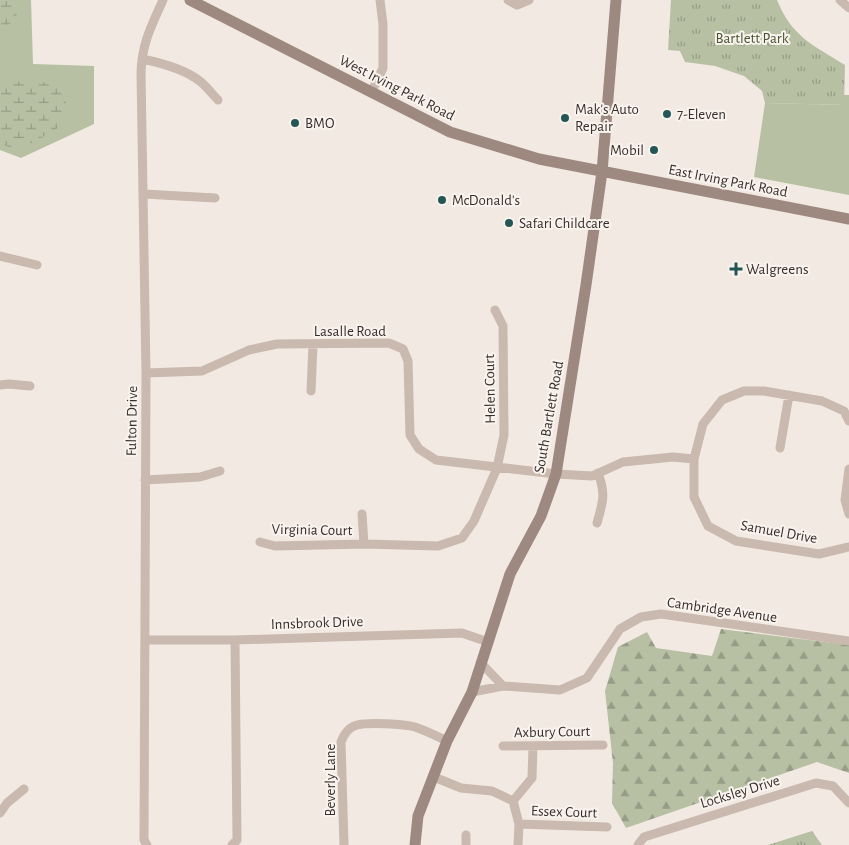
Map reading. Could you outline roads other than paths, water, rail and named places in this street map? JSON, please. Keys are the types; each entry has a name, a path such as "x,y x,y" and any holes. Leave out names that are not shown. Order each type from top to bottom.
{"main road":[{"name":"West Irving Park Road","path":"190,0 450,132 539,159 602,172"},
{"name":"South Bartlett Road","path":"415,845 418,816 447,741 472,692 510,574 541,516 556,474 602,172 616,0"},
{"name":"East Irving Park Road","path":"602,172 849,219"}],"street":[{"name":"Fulton Drive","path":"147,845 144,840 146,373 142,59 146,38 163,0"},
{"path":"372,92 383,68 383,24 380,0"},
{"path":"508,0 517,5 530,0"},
{"path":"840,0 849,8"},
{"path":"142,59 169,66 194,77 218,100"},
{"path":"144,194 215,198"},
{"path":"0,256 37,265"},
{"name":"Helen Court","path":"495,310 503,326 504,435 497,468"},
{"name":"Lasalle Road","path":"146,373 202,371 249,350 277,344 389,344 403,348 408,361 410,435 419,449 436,460 556,474"},
{"path":"311,391 313,344"},
{"path":"0,385 30,386"},
{"name":"Samuel Drive","path":"849,421 844,411 822,401 764,391 744,391 722,400 703,424 694,459 694,497 708,526 736,541 819,554 849,547"},
{"path":"780,448 789,395"},
{"path":"556,474 592,476 623,462 673,457 694,459"},
{"name":"Virginia Court","path":"260,542 275,546 364,544 438,546 462,538 474,520 497,468"},
{"path":"849,469 845,500 849,514"},
{"path":"145,480 200,477 220,471"},
{"path":"598,473 608,496 601,519"},
{"name":"Virginia Court","path":"362,514 364,544"},
{"name":"Cambridge Avenue","path":"472,692 503,686 560,690 587,678 620,628 641,617 661,614 849,641"},
{"name":"Innsbrook Drive","path":"145,640 235,640 462,633 488,642"},
{"path":"232,845 237,840 235,640"},
{"path":"481,663 503,686"},
{"name":"Beverly Lane","path":"344,845 341,742 349,729 356,725 366,724 404,725 415,727 447,741"},
{"name":"Axbury Court","path":"503,746 603,744"},
{"path":"513,801 532,778 533,746"},
{"path":"434,777 461,788 492,791 513,801 519,824 518,845"},
{"name":"Locksley Drive","path":"638,845 644,837 816,783 833,786 849,803"},
{"path":"0,813 24,789"},
{"name":"Essex Court","path":"519,824 607,827"},
{"path":"466,835 466,845"}],"place":[{"name":"7-Eleven","path":"667,114"},
{"name":"Mak's Auto Repair","path":"565,118"},
{"name":"BMO","path":"295,123"},
{"name":"Mobil","path":"654,150"},
{"name":"McDonald's","path":"442,200"},
{"name":"Safari Childcare","path":"509,223"},
{"name":"Walgreens","path":"736,269"}],"park label":[{"name":"Bartlett Park","path":"752,38"}]}
